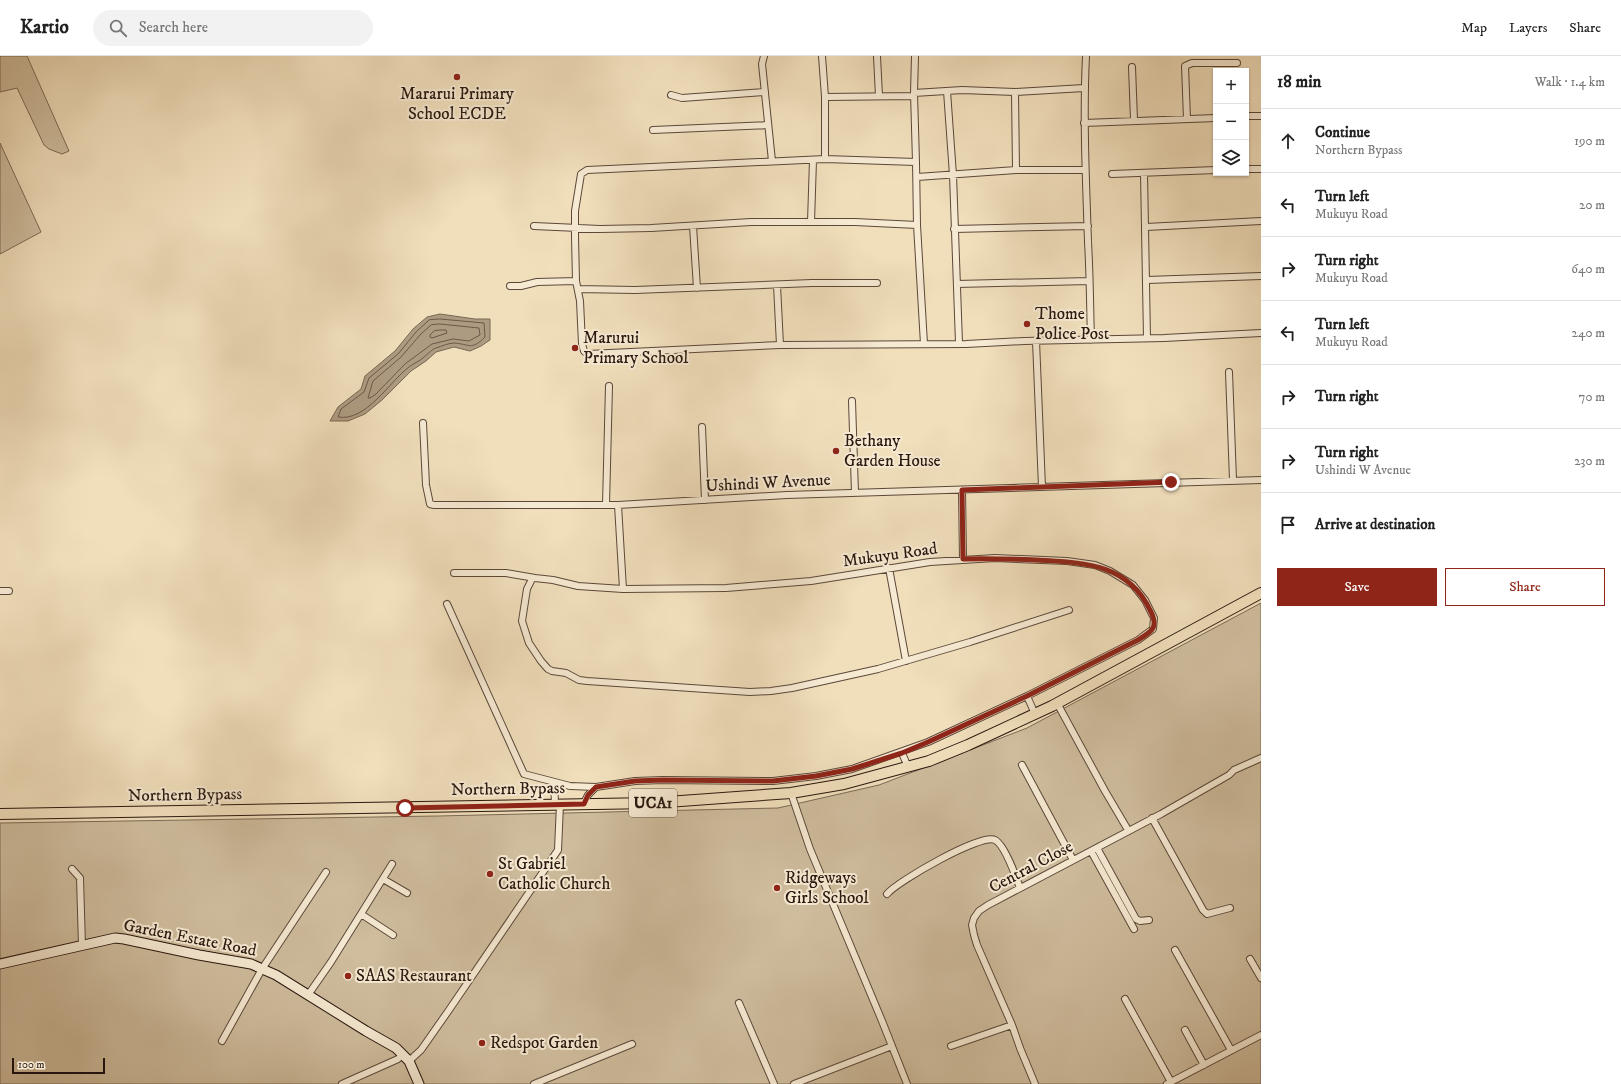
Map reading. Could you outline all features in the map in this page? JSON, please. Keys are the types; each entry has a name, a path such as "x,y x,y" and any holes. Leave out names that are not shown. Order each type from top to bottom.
{"main road":[{"name":"Northern Bypass","path":"0,814 300,810 669,802 791,793 844,784 908,767 968,745 1057,703 1261,593"}],"street":[{"path":"764,56 762,64 772,161"},
{"path":"822,56 826,159"},
{"path":"877,56 879,96"},
{"path":"915,56 914,94 917,225 924,344"},
{"path":"1086,56 1084,88 1084,170 1088,226 1091,340"},
{"path":"1187,119 1185,66 1192,64 1237,63"},
{"path":"1132,67 1134,120"},
{"path":"824,96 879,96 974,90 1015,92 1084,88"},
{"path":"947,91 953,175 959,343"},
{"path":"671,95 682,98 765,92"},
{"path":"1015,92 1016,170"},
{"path":"1249,116 1261,116"},
{"path":"1084,123 1213,118"},
{"path":"654,130 768,125"},
{"path":"916,162 826,159 587,170 582,172 579,181 575,227 576,281 578,289 582,344 586,353 651,352 780,345 924,344 1091,340 1261,333"},
{"path":"811,222 813,160"},
{"path":"1249,169 1261,169"},
{"path":"917,177 1016,170 1084,170"},
{"path":"1112,174 1213,170"},
{"path":"1144,173 1147,338"},
{"path":"1146,227 1261,221"},
{"path":"534,226 600,229 735,223 811,222 917,225"},
{"path":"693,226 697,288"},
{"path":"954,229 1088,226"},
{"path":"1147,280 1261,276"},
{"path":"510,286 521,286 537,282 576,281"},
{"path":"957,284 1089,281"},
{"path":"578,289 611,290 812,283 877,283"},
{"path":"777,285 780,345"},
{"path":"1036,341 1042,487"},
{"path":"1229,372 1233,480"},
{"path":"606,504 609,386"},
{"path":"852,401 855,493"},
{"name":"Ushindi W Avenue","path":"424,423 426,485 427,496 431,505 618,505 855,493 1261,480"},
{"path":"702,427 705,500"},
{"path":"962,490 963,559"},
{"path":"618,505 622,590"},
{"name":"Mukuyu Road","path":"447,604 521,770 526,775 570,786 596,787 651,780 773,781 842,771 902,753 928,742 1027,696 1148,634 1155,626 1154,618 1145,600 1133,585 1110,571 1095,565 1067,561 1010,558 963,559 763,586 726,588 622,590 578,586 506,573 454,573"},
{"path":"889,568 906,661"},
{"path":"535,578 532,579 527,589 523,609 523,626 529,644 548,669 569,674 579,680 750,692 771,691 803,685 906,661 1069,610"},
{"path":"0,591 9,591"},
{"path":"1027,696 1035,714"},
{"path":"1057,703 1104,791 1128,830"},
{"path":"902,753 908,767"},
{"name":"Central Close","path":"1035,1084 1012,1025 977,945 972,925 978,911 1152,818 1229,775 1234,770 1242,768 1261,758"},
{"path":"1022,765 1073,860"},
{"path":"773,781 775,794"},
{"path":"409,1061 421,1050 558,850 557,804 554,782"},
{"path":"584,804 588,795 596,787"},
{"path":"791,793 810,849 908,1084"},
{"path":"1152,818 1203,910 1208,914 1230,908"},
{"path":"887,894 892,888 912,875 973,844 990,839 996,841 1000,845 1016,875 1020,888"},
{"path":"1094,849 1136,919 1140,921 1149,920"},
{"path":"1094,849 1134,929"},
{"path":"308,995 331,962 392,864"},
{"path":"72,869 80,878 82,946"},
{"path":"222,1041 262,969 326,872"},
{"path":"383,879 407,893"},
{"path":"361,914 393,935"},
{"name":"Garden Estate Road","path":"0,964 104,940 124,939 199,956 243,962 262,969 387,1042 402,1053 409,1061 419,1084"},
{"path":"1175,950 1231,1050"},
{"path":"1250,959 1261,978"},
{"path":"1125,999 1169,1083 1231,1050 1260,1038"},
{"path":"739,1003 774,1084"},
{"path":"951,1046 1012,1025"},
{"path":"1185,1030 1204,1065"},
{"path":"534,1084 632,1044"},
{"path":"794,1084 892,1046"},
{"path":"342,1084 400,1058 402,1053"}],"shaded area":[{"path":"0,56 27,56 69,151 62,154 49,149 44,145 17,88 0,92"},
{"path":"0,143 41,232 0,254"},
{"path":"1261,603 1261,1084 0,1084 0,823 438,816 778,808 879,785 1027,728"}],"water":[{"path":"440,314 475,319 490,319 490,340 470,351 454,347 436,352 411,371 382,400 365,414 348,421 330,421 338,407 361,389 365,376 395,351 413,329 427,317"}],"place":[{"name":"Mararui Primary School ECDE","path":"457,77"},
{"name":"Thome Police Post","path":"1027,324"},
{"name":"Marurui Primary School","path":"575,348"},
{"name":"Bethany Garden House","path":"836,451"},
{"name":"St Gabriel Catholic Church","path":"490,874"},
{"name":"Ridgeways Girls School","path":"777,888"},
{"name":"SAAS Restaurant","path":"348,976"},
{"name":"Redspot Garden","path":"482,1043"}],"route":[{"path":"405,808 584,804 588,795 596,787 635,781 742,780 763,782 786,780 852,769 902,753 928,742 1027,696 1138,640 1152,631 1155,626 1154,618 1145,600 1133,585 1110,571 1095,565 1067,561 1010,558 963,559 962,490 1171,482"}]}
